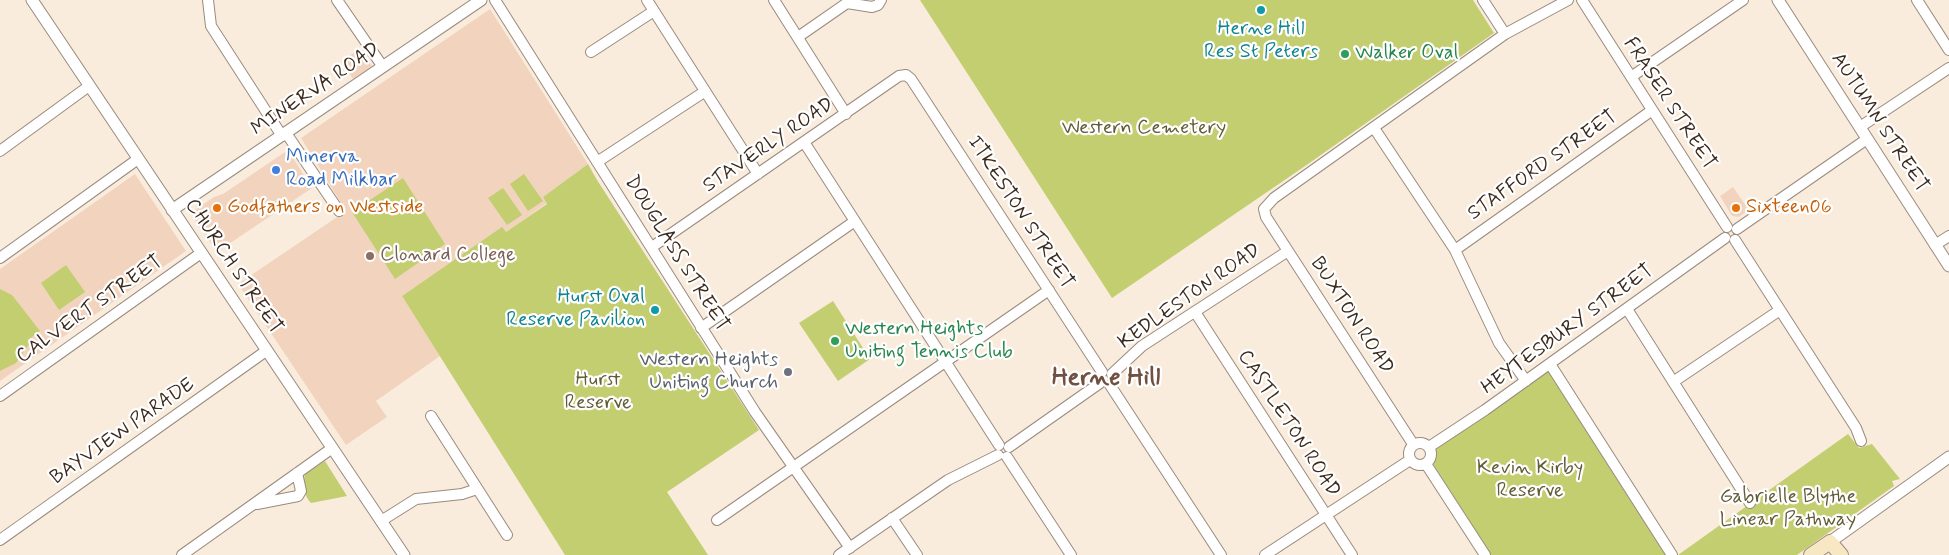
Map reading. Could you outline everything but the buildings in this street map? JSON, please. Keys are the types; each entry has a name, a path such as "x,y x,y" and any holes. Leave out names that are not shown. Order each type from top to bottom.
{"main road":[{"path":"1811,555 1830,542 1841,555"}],"street":[{"name":"CHURCH STREET","path":"32,0 331,449 404,555"},
{"path":"208,0 211,26 339,211"},
{"path":"337,0 382,67"},
{"name":"MINERVA ROAD","path":"172,210 481,0"},
{"name":"DOUGLASS STREET","path":"495,0 755,412 850,548"},
{"path":"647,0 758,174"},
{"path":"774,0 846,114"},
{"path":"798,37 849,2 872,7 878,5 881,0"},
{"path":"1483,0 1505,34"},
{"path":"1526,381 1499,343 1455,250 1374,128 1505,34 1568,0"},
{"name":"FRASER STREET","path":"1582,0 1651,110 1732,228"},
{"path":"1631,77 1742,0"},
{"name":"AUTUMN STREET","path":"1778,0 1949,266"},
{"path":"1917,0 1949,50"},
{"path":"591,52 654,11"},
{"path":"1860,127 1949,68"},
{"name":"STAVERLY ROAD","path":"652,247 899,76 906,76"},
{"name":"ITKESTON STREET","path":"906,76 911,79 1049,290 1107,373"},
{"path":"0,151 89,86"},
{"path":"597,162 704,92"},
{"name":"STAFFORD STREET","path":"1455,250 1651,110"},
{"name":"BUXTON ROAD","path":"1374,128 1274,198 1264,209 1266,217 1413,444"},
{"path":"1862,441 1856,428 1780,310 1730,239 1739,234 1732,228 1867,139"},
{"path":"804,142 1072,555"},
{"path":"0,258 138,159"},
{"path":"701,328 855,221"},
{"path":"1935,244 1949,236"},
{"name":"HEYTESBURY STREET","path":"1429,447 1730,239"},
{"name":"KEDLESTON ROAD","path":"1107,373 1142,346 1288,251"},
{"name":"CALVERT STREET","path":"0,396 201,253"},
{"path":"717,520 1049,290"},
{"path":"1627,309 1750,503"},
{"path":"1673,382 1780,310"},
{"name":"CASTLETON ROAD","path":"1195,312 1352,555"},
{"name":"BAYVIEW PARADE","path":"0,540 266,351"},
{"path":"1550,364 1672,555"},
{"path":"1107,373 1098,378 1105,384 1221,555"},
{"path":"839,555 948,480 1003,451 1105,384"},
{"path":"430,416 507,535"},
{"path":"1420,442 1429,447 1431,458 1426,464 1420,466 1410,460 1408,454 1413,444 1420,442"},
{"path":"182,555 331,449"},
{"path":"1830,542 1949,457"},
{"path":"1265,555 1410,460"},
{"path":"1426,464 1485,555"},
{"path":"254,504 298,496 301,491 297,473"},
{"path":"381,522 416,499 462,494 477,489"},
{"path":"892,518 916,555"}],"shaded area":[{"name":"Clonard College","path":"490,9 588,164 543,197 547,203 505,233 502,228 402,296 440,356 376,401 387,417 346,445 238,284 346,211 301,138"},
{"path":"360,49 372,66 353,79 341,61"},
{"path":"288,150 312,188 217,252 193,217 195,210 214,197 223,194"},
{"path":"135,174 186,251 0,381 0,269"},
{"path":"1733,187 1749,210 1739,217 1732,216 1720,196"}],"green space":[{"name":"Western Cemetery","path":"920,0 1473,0 1494,33 1308,164 1112,298"},
{"name":"Hurst Reserve","path":"588,164 759,430 667,492 708,555 565,555 402,296 502,227 506,232 547,204 543,197"},
{"path":"524,174 543,201 528,211 510,184"},
{"path":"403,178 445,244 395,279 352,212"},
{"path":"503,188 522,215 507,225 488,198"},
{"path":"66,265 85,292 59,310 41,283"},
{"path":"0,289 12,295 40,331 28,340 30,343 16,363 0,371"},
{"name":"Western Heights Uniting Tennis Club","path":"833,301 870,359 838,381 799,323"},
{"name":"Kevin Kirby Reserve","path":"1548,371 1667,555 1491,555 1433,464 1436,448"},
{"name":"Gabrielle Blythe Linear Pathway","path":"1848,434 1859,448 1872,444 1900,479 1892,481 1894,486 1797,555 1678,555"},
{"path":"325,461 347,496 311,503 304,490 305,474"}],"place":[{"name":"Herne Hill Res St Peters","path":"1261,10"},
{"name":"Walker Oval","path":"1345,54"},
{"name":"Minerva Road Milkbar","path":"276,170"},
{"name":"Godfathers on Westside","path":"217,208"},
{"name":"Sixteen06","path":"1736,208"},
{"name":"Clonard College","path":"370,256"},
{"name":"Hurst Oval Reserve Pavilion","path":"655,310"},
{"name":"Western Heights Uniting Tennis Club","path":"835,341"},
{"name":"Western Heights Uniting Church","path":"788,372"}],"district":[{"name":"Herne Hill","path":"1106,379"}]}
